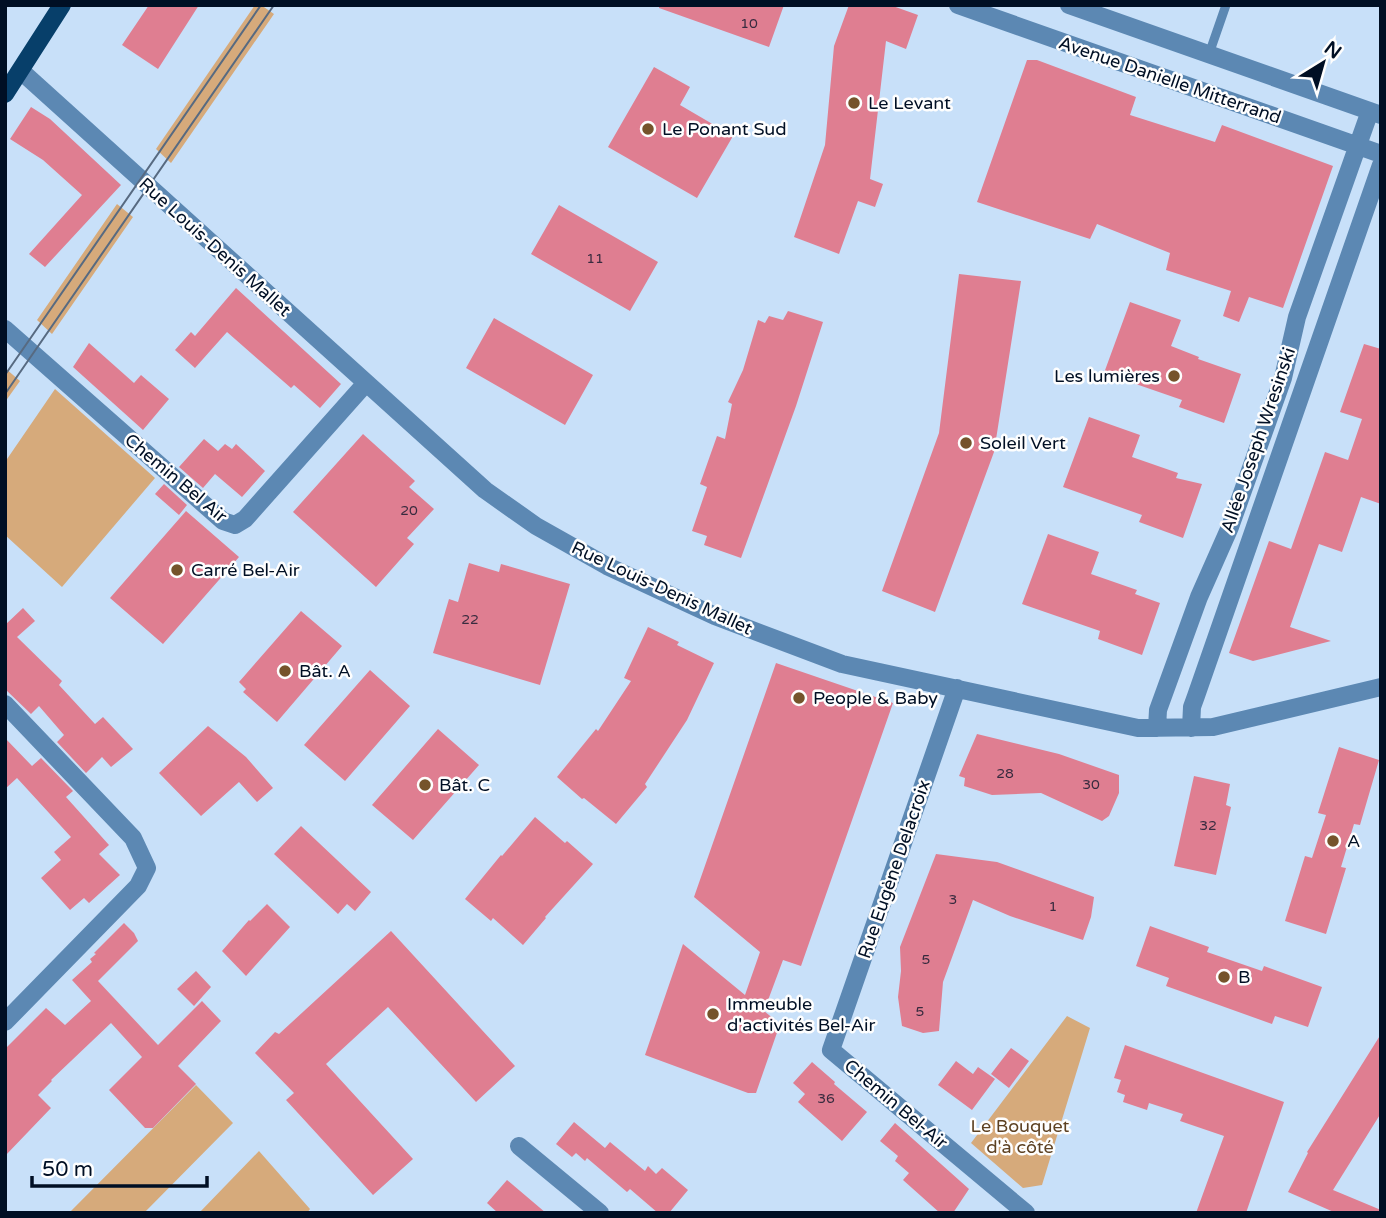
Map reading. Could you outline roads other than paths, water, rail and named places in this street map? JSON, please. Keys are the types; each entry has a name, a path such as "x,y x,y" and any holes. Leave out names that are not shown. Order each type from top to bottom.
{"main road":[{"path":"5,94 62,5"}],"street":[{"name":"Avenue Danielle Mitterrand","path":"958,5 1381,154"},
{"name":"Avenue Danielle Mitterrand","path":"1069,5 1375,113"},
{"name":"Rue Louis-Denis Mallet","path":"20,71 485,490 536,526 607,566 715,616 842,664 1138,729 1213,727 1381,687"},
{"name":"Allée Joseph Wresinski","path":"1157,728 1158,710 1199,597 1230,527 1283,378 1297,317 1358,146 1375,113"},
{"name":"Allée Joseph Wresinski","path":"1191,728 1192,707 1381,165"},
{"name":"Chemin Bel Air","path":"5,329 223,521 235,524 245,519 366,383"},
{"name":"Rue Eugène Delacroix","path":"831,1050 957,688"},
{"path":"5,704 132,838 147,868 138,886 5,1022"},
{"name":"Chemin Bel-Air","path":"831,1050 1026,1213"},
{"path":"519,1146 600,1213"}],"lane":[{"path":"1209,54 1226,5"}],"tram line":[{"path":"5,375 261,5"},
{"path":"5,394 274,5"}],"place":[{"name":"Le Levant","path":"854,103"},
{"name":"Le Ponant Sud","path":"648,129"},
{"name":"Les lumières","path":"1174,376"},
{"name":"Soleil Vert","path":"966,443"},
{"name":"Carré Bel-Air","path":"177,570"},
{"name":"Bât. A","path":"285,671"},
{"name":"People & Baby","path":"799,698"},
{"name":"Bât. C","path":"425,785"},
{"name":"A","path":"1333,841"},
{"name":"B","path":"1224,977"},
{"name":"Immeuble d'activités Bel-Air","path":"713,1014"}],"park label":[{"name":"Le Bouquet d'à côté","path":"1020,1136"}]}
